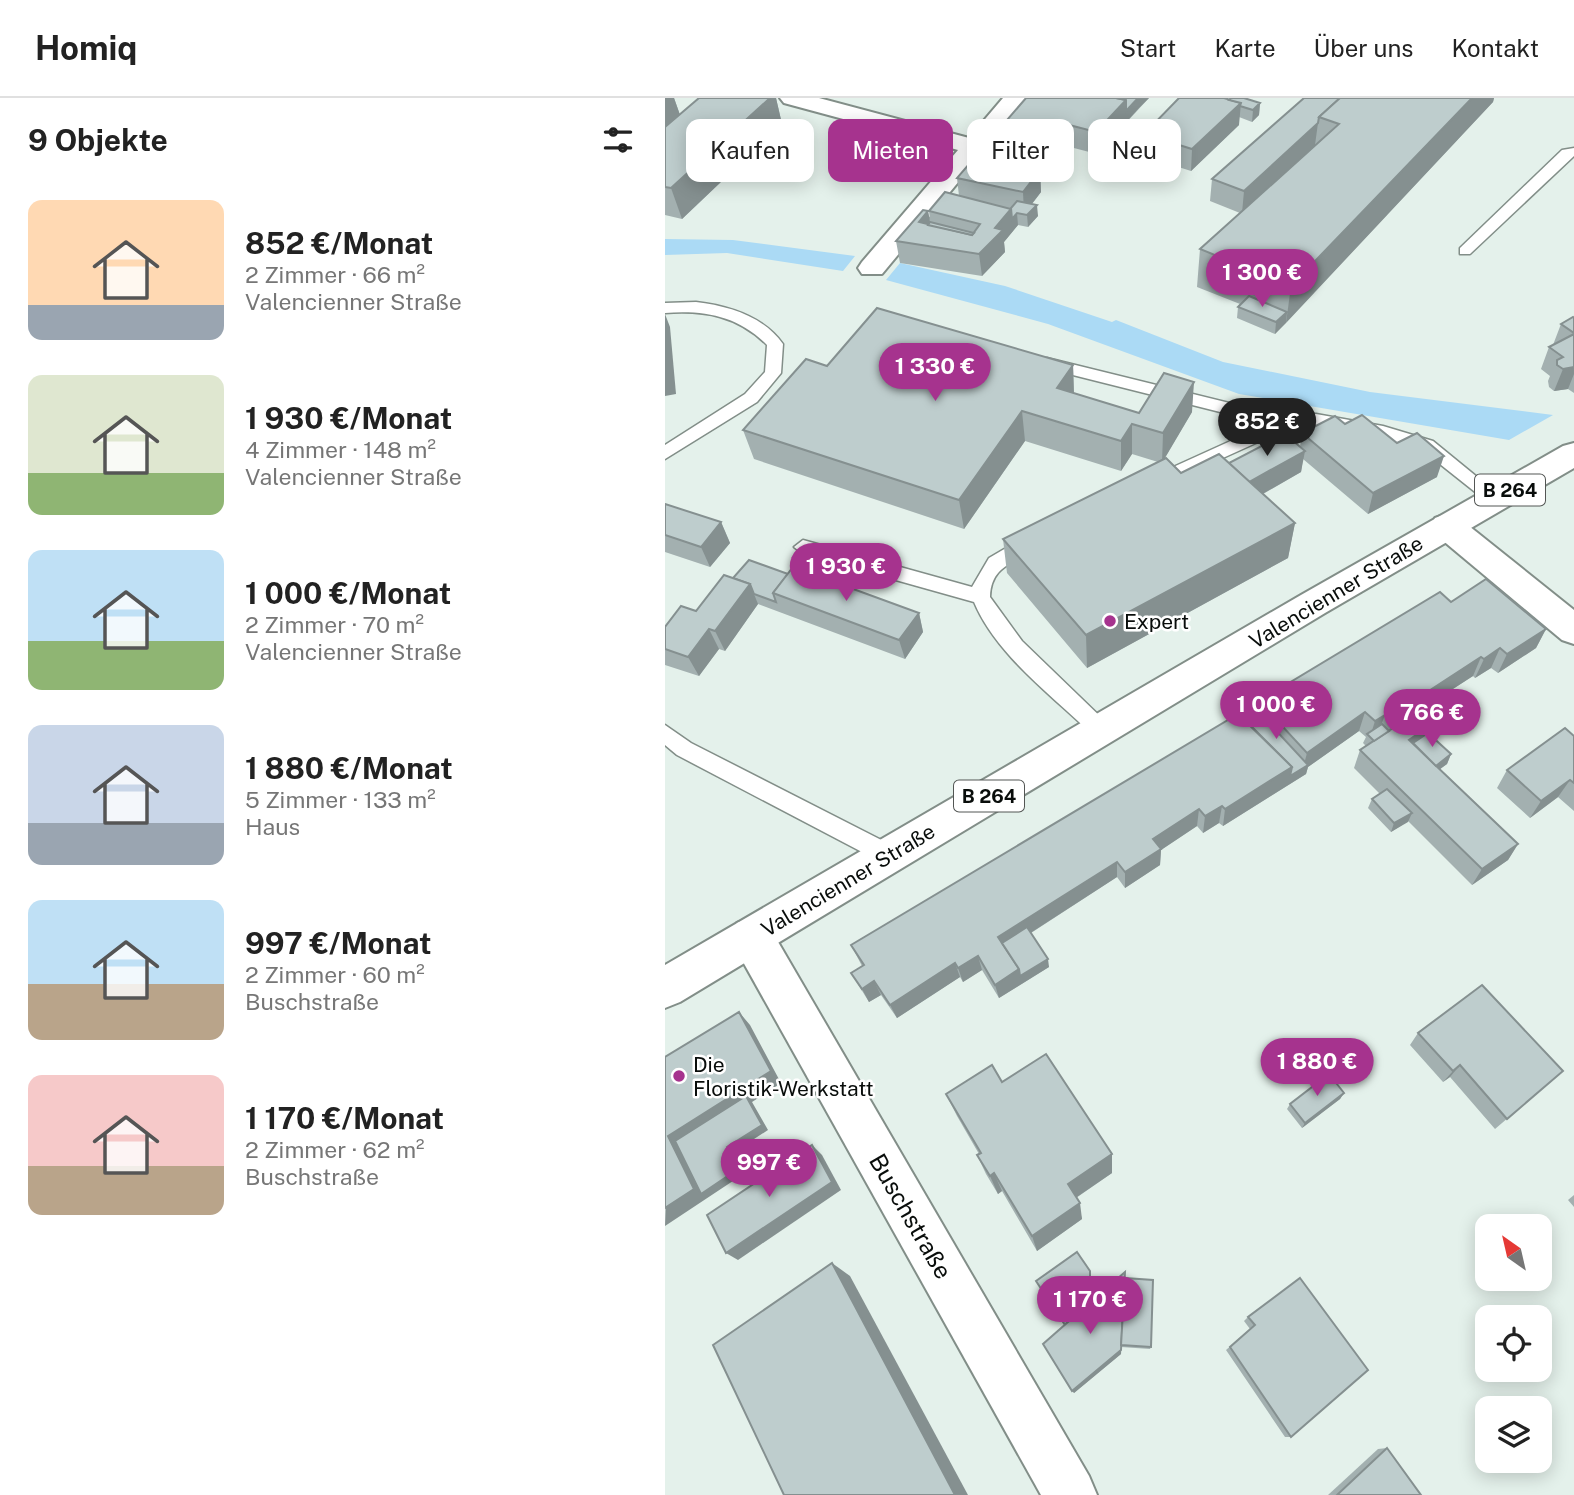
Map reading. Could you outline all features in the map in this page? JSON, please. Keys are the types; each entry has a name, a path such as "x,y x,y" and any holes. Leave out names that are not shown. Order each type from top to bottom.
{"street":[{"path":"792,98 967,145"},
{"path":"998,119 1016,98"},
{"path":"872,268 967,155"},
{"name":"Valencienner Straße","path":"665,988 1447,526 1574,454"},
{"path":"1447,526 1574,630"},
{"name":"Buschstraße","path":"752,937 1070,1495"}],"lane":[{"path":"1465,251 1566,153 1574,152"},
{"path":"665,308 690,305 734,313 759,326 775,344 773,373 751,398 665,453"},
{"path":"1034,360 1286,423"},
{"path":"1142,488 1286,423 1316,420 1383,432 1427,445 1495,499"},
{"path":"1045,534 1009,552 985,576 981,597 996,625 1101,730"},
{"path":"803,547 981,597"},
{"path":"665,733 684,749 889,855"}],"water":[{"path":"665,239 733,240 855,256 843,271 727,253 665,255"},
{"path":"900,263 1005,286 1112,322 1116,320 1223,362 1370,392 1553,415 1509,440 1239,394 1048,324 886,280"}],"building":[{"path":"699,98 770,98 747,119 686,119 686,174 671,188 665,187 665,127"},
{"path":"1026,98 1126,100 1108,119 1088,119 1088,130 1074,126 1074,119 1008,119"},
{"path":"1116,98 1138,98 1126,111 1126,100"},
{"path":"1179,98 1224,98 1241,103 1192,149 1181,146 1181,119 1159,119"},
{"path":"1244,98 1260,103 1253,110 1229,100"},
{"path":"1304,98 1340,98 1319,117 1318,123 1244,191 1212,179"},
{"path":"1340,98 1472,98 1291,286 1200,249 1339,124 1319,117"},
{"path":"967,166 967,180 957,178"},
{"path":"976,182 1031,182 1023,192"},
{"path":"945,192 1011,209 995,228 1003,230 979,254 896,241 923,210 928,211 919,222 972,235 980,224 929,211"},
{"path":"1017,201 1037,205 1027,215 1017,213 1012,219 1011,208"},
{"path":"930,222 974,233 972,235 928,225"},
{"path":"1249,296 1287,312 1276,322 1238,307"},
{"path":"877,308 1073,365 1057,388 1139,413 1164,373 1194,382 1163,433 1132,424 1121,441 1022,411 959,500 743,430 806,359 827,366"},
{"path":"1574,318 1574,333 1561,324"},
{"path":"1574,334 1574,367 1563,369 1557,365 1557,360 1563,357 1549,347"},
{"path":"1362,415 1397,443 1417,433 1444,456 1373,493 1302,433 1335,416 1345,424"},
{"path":"1285,434 1305,451 1249,482 1229,463"},
{"name":"Expert","path":"1219,454 1295,523 1086,635 1003,539 1166,458 1181,473"},
{"path":"665,504 721,522 701,547 665,535"},
{"path":"749,560 788,574 773,593 776,602 754,594 750,584 733,578"},
{"path":"793,567 919,613 899,640 773,593"},
{"path":"724,575 750,584 715,631 709,629 688,657 665,649 665,627 681,606 696,611"},
{"path":"1486,579 1546,629 1507,654 1500,648 1484,659 1481,657 1424,694 1447,714 1409,740 1518,844 1482,869 1360,750 1396,726 1385,715 1375,721 1365,712 1307,753 1259,701 1440,592 1451,602"},
{"path":"1257,710 1308,765 1290,776 1292,767 1243,718"},
{"path":"1238,714 1292,767 1225,809 1222,806 1205,816 1199,809 1153,839 1161,849 1125,872 1117,862 998,937 1019,969 995,985 978,956 958,968 955,963 890,1005 874,981 862,989 851,973 864,965 851,945"},
{"path":"1382,724 1389,731 1374,741 1367,734"},
{"path":"1565,728 1574,736 1574,783 1570,780 1541,801 1507,770"},
{"path":"1428,733 1451,754 1436,766 1413,743"},
{"path":"1387,789 1412,813 1394,823 1372,799"},
{"path":"1027,927 1048,959 1020,976 1019,969 1002,943"},
{"path":"1482,985 1563,1071 1507,1119 1460,1065 1453,1071 1418,1033"},
{"path":"739,1012 771,1071 668,1136 694,1189 665,1208 665,1057"},
{"path":"1046,1054 1112,1154 1068,1184 1080,1203 1032,1236 994,1173 990,1176 977,1155 981,1153 946,1094 992,1065 1002,1082"},
{"path":"1329,1074 1344,1093 1305,1123 1290,1104"},
{"path":"746,1096 762,1125 727,1147 738,1169 701,1194 675,1141"},
{"path":"812,1145 832,1182 726,1253 707,1215"},
{"path":"1077,1252 1090,1271 1090,1283 1099,1295 1065,1325 1036,1281"},
{"path":"832,1263 955,1495 784,1495 713,1345"},
{"path":"1125,1272 1121,1350 1072,1391 1043,1344"},
{"path":"1125,1278 1153,1280 1151,1347 1121,1345"},
{"path":"1300,1278 1368,1370 1291,1437 1230,1347 1255,1325 1248,1317"},
{"path":"1387,1448 1421,1495 1337,1495"}],"place":[{"name":"Expert","path":"1110,621"},
{"name":"Die Floristik-Werkstatt","path":"679,1076"}]}
